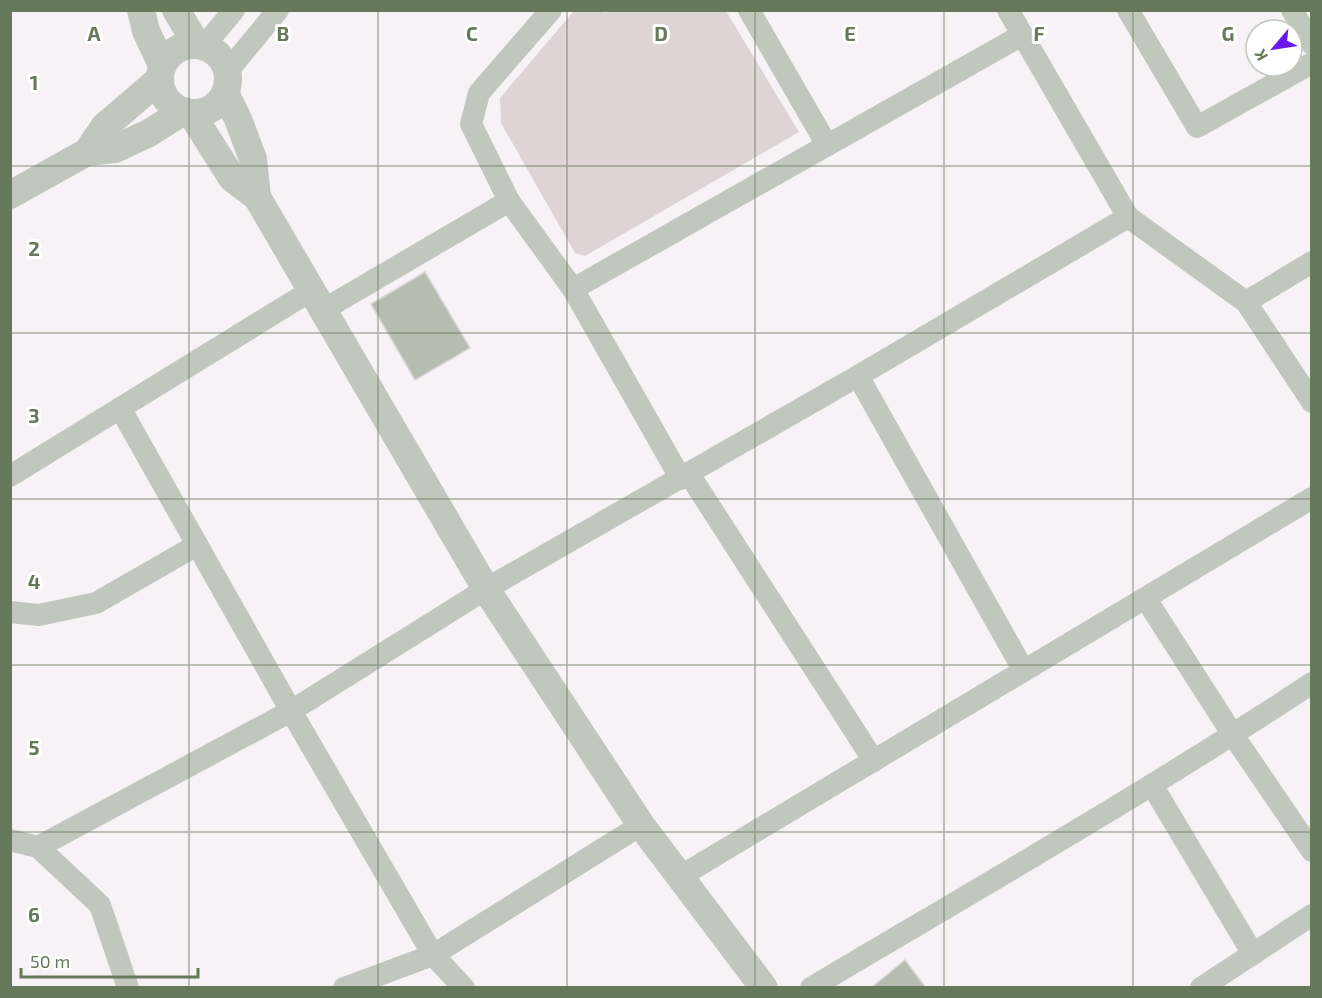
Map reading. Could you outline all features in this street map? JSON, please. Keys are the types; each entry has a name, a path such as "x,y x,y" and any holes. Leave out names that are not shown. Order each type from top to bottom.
{"street":[{"path":"141,10 161,72 163,93 166,99 177,109 198,113 211,108 226,82 278,10"},
{"path":"176,10 200,46"},
{"path":"200,46 234,10"},
{"path":"551,10 479,93 471,124 509,201 573,289 685,476 874,761"},
{"path":"749,10 827,145"},
{"path":"1008,10 1128,217 1246,302 1311,402"},
{"path":"1128,10 1197,127 1311,63"},
{"path":"1292,10 1311,44"},
{"path":"573,289 1022,35"},
{"path":"87,152 104,127 161,72 177,50 190,45 200,46 216,53 225,65 226,82 253,159 257,197"},
{"path":"10,195 87,152 115,149 187,112"},
{"path":"187,112 232,178 257,197 486,589 641,825 764,987"},
{"path":"10,476 120,408 318,300 509,201"},
{"path":"38,846 291,711 486,589 858,376 1128,217"},
{"path":"1246,302 1311,262"},
{"path":"858,376 1024,671"},
{"path":"120,408 291,711 433,955 464,987"},
{"path":"681,876 1311,498"},
{"path":"10,612 39,615 96,603 197,545"},
{"path":"1146,599 1311,851"},
{"path":"811,987 1152,786 1311,683"},
{"path":"1152,786 1253,954"},
{"path":"344,987 433,955 641,825"},
{"path":"10,840 38,846 100,905 128,987"},
{"path":"1201,987 1228,981 1253,954 1311,915"}],"shaded area":[{"path":"597,10 606,13 608,10 726,11 799,132 585,256 575,253 501,123 500,98 573,12"}],"building":[{"path":"425,272 470,348 415,380 371,304"},
{"path":"905,960 926,988 871,988"}]}
